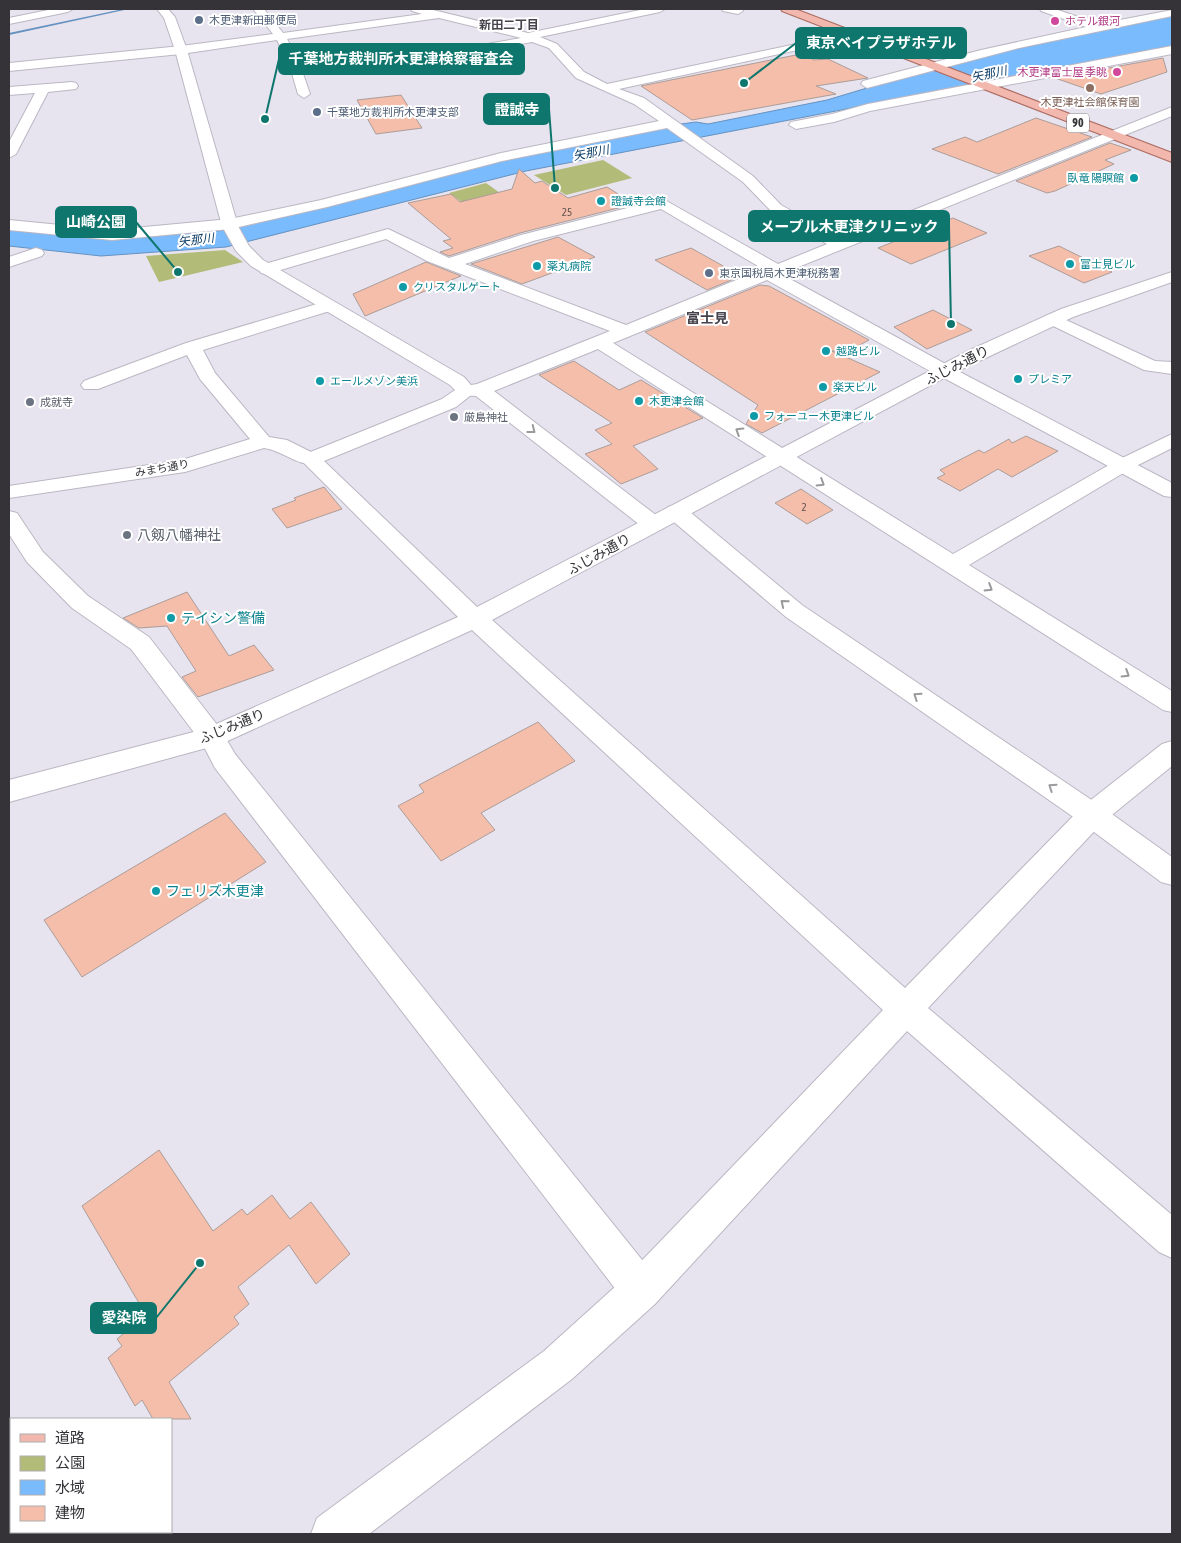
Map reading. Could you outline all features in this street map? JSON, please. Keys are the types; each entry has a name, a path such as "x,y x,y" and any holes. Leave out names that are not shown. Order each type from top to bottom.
{"main road":[{"name":"90","path":"786,9 929,66 1172,158"}],"street":[{"path":"9,21 68,9"},
{"path":"162,9 168,17 181,50 230,225 242,248 267,269 327,306 473,390 653,524"},
{"path":"258,9 281,36 295,61 304,94"},
{"path":"416,9 532,38 553,46 580,75 606,88 640,101 748,179 776,208 838,244"},
{"path":"366,69 532,38 660,9"},
{"path":"1045,9 1098,27"},
{"path":"9,66 181,50 471,10"},
{"path":"867,84 929,66 1098,27 1172,13"},
{"path":"606,88 853,36"},
{"path":"796,125 834,118 868,108 1172,50"},
{"path":"9,92 72,86"},
{"path":"9,154 13,140 44,88"},
{"path":"310,459 448,403 473,390 599,342 771,271 1172,111"},
{"path":"9,225 112,234 230,225 322,204 501,157 671,124"},
{"path":"452,263 528,238 663,204 771,271 944,371 1172,491"},
{"path":"267,269 388,234 433,258 452,263 586,314 625,331"},
{"path":"9,262 29,257 36,252"},
{"name":"ふじみ通り","path":"9,791 212,737 475,620 976,354 1054,319 1172,276"},
{"path":"90,385 192,347 327,306"},
{"path":"1054,319 1151,366 1172,368"},
{"path":"599,342 780,458 1172,703"},
{"path":"192,347 207,374 263,442 280,444 310,459 475,620 844,956 1172,1238"},
{"path":"952,565 1123,465 1172,440"},
{"name":"みまち通り","path":"9,492 185,466 263,442"},
{"path":"676,512 794,611 1092,815 1172,873"},
{"path":"9,518 35,557 80,602 140,643 212,737 226,761 641,1290"},
{"path":"333,1534 558,1365 641,1290 1092,815 1172,751"}],"green space":[{"path":"603,160 632,178 566,195 534,175"},
{"path":"486,183 507,198 470,208 449,193"},
{"path":"225,250 243,262 159,282 146,256"}],"water":[{"name":"矢那川","path":"1172,15 1172,46 526,171 226,247 101,256 9,246 9,228 137,237 218,231 492,163 666,126 696,122 708,124 827,100 947,64"}],"building":[{"path":"804,55 814,60 828,59 868,78 816,86 836,94 692,120 641,86"},
{"path":"1163,58 1167,72 1101,94 1055,78"},
{"path":"401,95 422,128 376,134 357,100"},
{"path":"1036,118 1092,137 998,174 932,149 965,137 977,142"},
{"path":"1110,143 1131,150 1105,160 1114,164 1055,191 1047,193 1016,181"},
{"path":"519,169 535,183 542,181 568,198 607,187 634,204 520,233 449,256 440,252 453,248 443,241 451,239 408,203 451,194 460,202 512,189"},
{"path":"953,218 987,233 911,264 878,248"},
{"name":"薬丸病院","path":"558,237 595,257 522,284 471,264"},
{"name":"富士見ビル","path":"1059,246 1112,272 1084,283 1029,256"},
{"path":"691,248 741,276 707,290 655,260"},
{"name":"クリスタルゲート","path":"426,262 461,276 365,316 353,294"},
{"path":"760,285 769,286 869,340 848,351 832,351 880,372 762,433 746,424 758,405 645,332"},
{"path":"933,310 972,330 927,349 894,327"},
{"path":"574,361 619,390 641,380 703,418 633,446 658,469 621,484 585,454 612,444 595,430 612,423 539,375"},
{"path":"1026,436 1058,451 1012,477 998,469 960,491 937,478 945,474 940,470 979,450 984,453 1009,439 1012,443"},
{"path":"324,487 342,509 287,528 272,509 296,500 294,498"},
{"path":"801,489 833,510 807,524 775,503"},
{"path":"187,592 229,656 254,645 274,670 198,697 182,677 196,671 167,626 139,628 123,618"},
{"path":"538,722 575,761 481,813 495,830 441,861 398,806 424,792 419,785"},
{"name":"フェリズ木更津","path":"225,813 266,862 82,977 44,920"},
{"path":"159,1150 213,1231 242,1209 247,1215 272,1195 290,1219 311,1202 350,1254 316,1284 289,1245 238,1287 249,1304 234,1317 239,1324 169,1382 191,1419 152,1418 142,1400 135,1406 108,1358 122,1346 117,1339 146,1315 82,1206"}],"waterway":[{"path":"9,34 127,9"}],"place":[{"name":"木更津新田郵便局","path":"199,20"},
{"name":"ホテル銀河","path":"1055,21"},
{"name":"木更津富士屋 季眺","path":"1117,72"},
{"name":"東京ベイプラザホテル","path":"744,83"},
{"name":"木更津社会館保育園","path":"1090,88"},
{"name":"千葉地方裁判所木更津支部","path":"317,112"},
{"name":"千葉地方裁判所木更津検察審査会","path":"265,119"},
{"name":"臥竜 陽瞑館","path":"1134,178"},
{"name":"證誠寺","path":"555,188"},
{"name":"證誠寺会館","path":"601,201"},
{"name":"富士見ビル","path":"1070,264"},
{"name":"薬丸病院","path":"537,266"},
{"name":"山崎公園","path":"178,272"},
{"name":"東京国税局木更津税務署","path":"709,273"},
{"name":"クリスタルゲート","path":"403,287"},
{"name":"メープル木更津クリニック","path":"951,324"},
{"name":"越路ビル","path":"826,351"},
{"name":"プレミア","path":"1018,379"},
{"name":"エールメゾン美浜","path":"320,381"},
{"name":"楽天ビル","path":"823,387"},
{"name":"木更津会館","path":"639,401"},
{"name":"成就寺","path":"30,402"},
{"name":"フォーユー木更津ビル","path":"754,416"},
{"name":"厳島神社","path":"454,417"},
{"name":"八剱八幡神社","path":"127,535"},
{"name":"テイシン警備","path":"171,618"},
{"name":"フェリズ木更津","path":"156,891"},
{"name":"愛染院","path":"200,1263"}],"district":[{"name":"新田二丁目","path":"509,25"},
{"name":"富士見","path":"707,318"}]}
